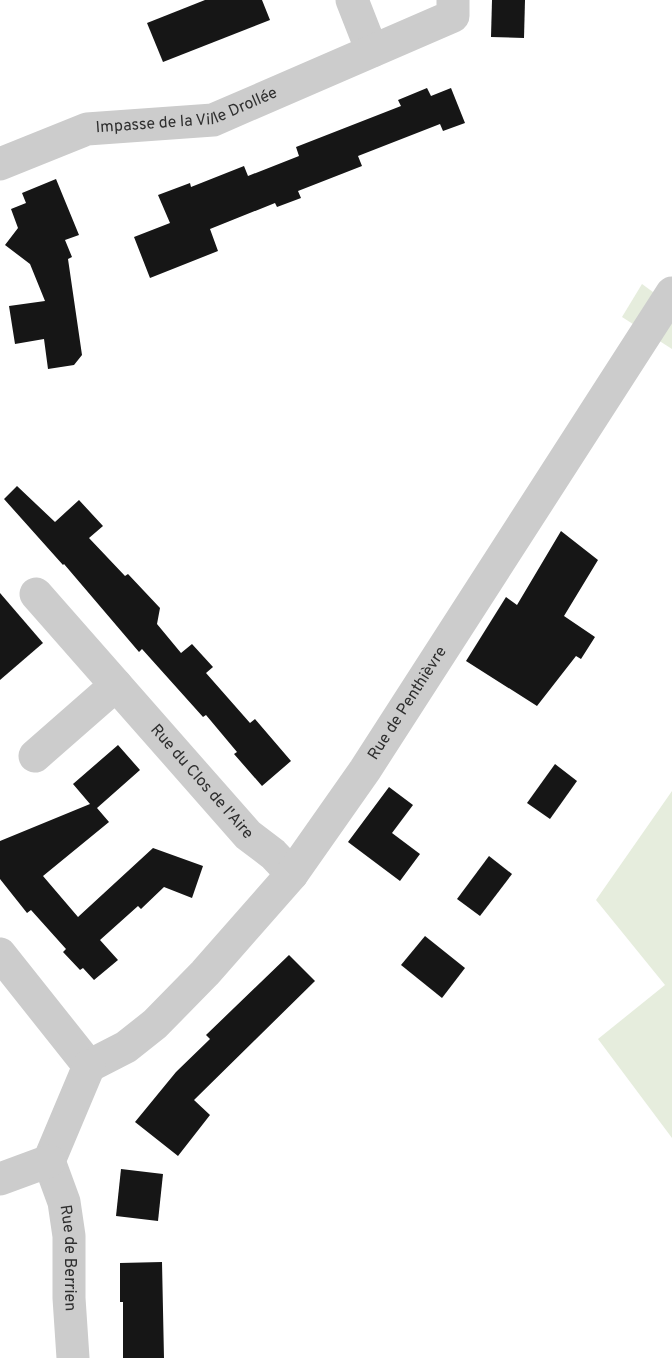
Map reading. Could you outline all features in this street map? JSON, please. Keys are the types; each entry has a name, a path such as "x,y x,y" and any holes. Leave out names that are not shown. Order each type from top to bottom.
{"street":[{"path":"352,0 372,51"},
{"name":"Impasse de la Ville Drollée","path":"0,164 87,129 213,120 453,15 453,0"},
{"name":"Rue de Penthièvre","path":"89,1066 126,1047 155,1024 205,973 292,874 365,770 663,326 672,293"},
{"name":"Rue du Clos de l'Aire","path":"36,594 249,835 273,854 292,874"},
{"path":"35,756 116,685"},
{"path":"0,954 89,1066 49,1161 0,1179"},
{"name":"Rue de Berrien","path":"49,1161 64,1202 69,1236 69,1298 73,1358"}],"green space":[{"path":"642,284 672,306 672,349 622,317"},
{"path":"672,791 672,1138 598,1039 665,985 596,900"}],"building":[{"path":"205,0 262,0 270,20 163,62 147,23"},
{"path":"492,0 525,0 524,38 491,37"},
{"path":"427,88 431,96 451,88 465,123 443,131 440,124 358,156 362,166 298,191 301,198 277,207 275,203 210,229 218,251 150,278 134,237 170,223 158,195 190,183 191,187 244,166 248,176 299,156 296,147 401,106 398,100"},
{"path":"56,179 79,235 65,240 72,257 68,259 82,355 74,365 48,369 44,339 15,344 9,306 45,301 30,264 5,245 18,228 11,209 26,203 22,193"},
{"path":"17,486 55,522 79,500 103,526 89,538 160,608 157,624 181,653 192,644 213,667 206,673 250,723 255,719 291,761 262,786 234,754 237,752 206,715 203,717 142,649 139,652 64,564 4,499"},
{"path":"561,531 598,560 564,616 595,637 581,659 576,656 537,706 466,661 506,597 517,605"},
{"path":"0,593 43,643 0,680"},
{"path":"118,745 140,770 97,808 109,822 43,876 78,917 153,848 203,866 192,898 164,887 141,909 138,906 100,940 118,960 94,980 83,968 80,970 63,952 66,949 31,910 27,913 0,879 0,841 90,804 73,784"},
{"path":"555,764 577,781 550,819 527,803"},
{"path":"389,787 413,805 392,833 420,854 400,881 348,842"},
{"path":"489,856 512,874 480,916 457,899"},
{"path":"425,936 465,968 442,998 401,965"},
{"path":"289,955 315,981 194,1100 210,1115 178,1156 135,1122 176,1072 210,1039 206,1035"},
{"path":"121,1169 163,1174 158,1221 116,1216"},
{"path":"162,1262 164,1358 123,1358 120,1263"}]}
